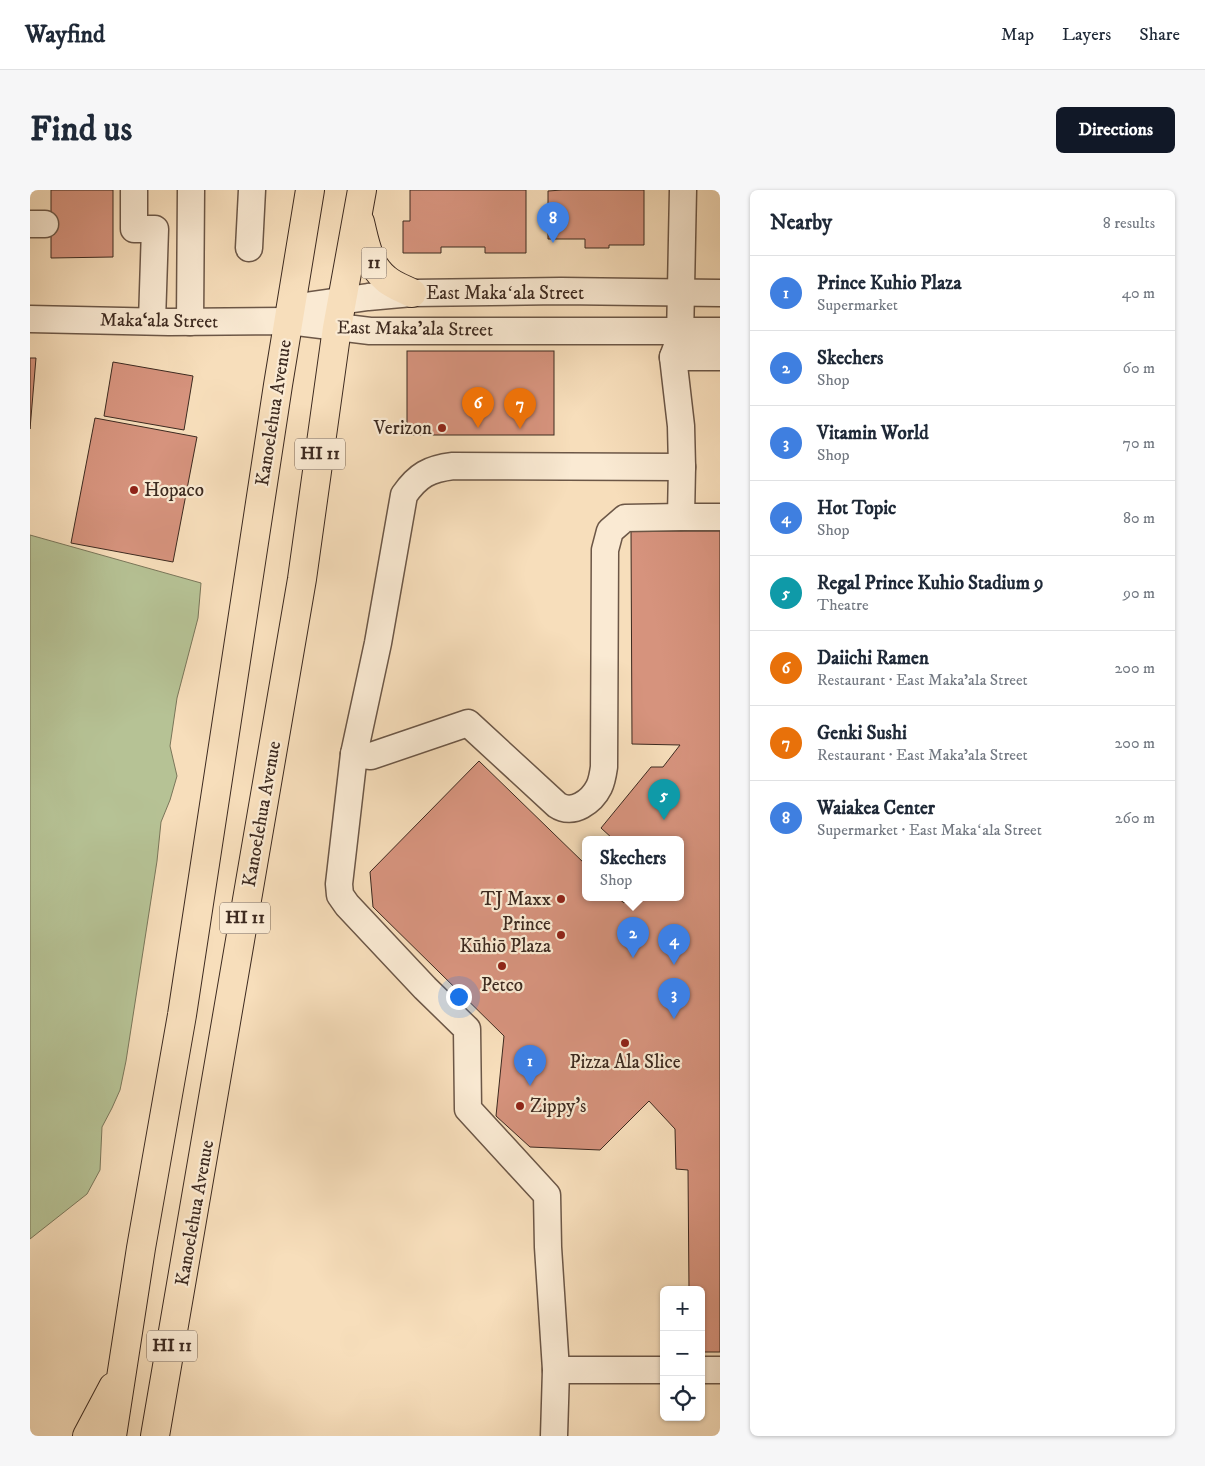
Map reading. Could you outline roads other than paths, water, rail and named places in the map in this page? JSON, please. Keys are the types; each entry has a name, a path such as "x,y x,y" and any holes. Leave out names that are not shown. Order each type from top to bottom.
{"highway":[{"name":"Kanoelehua Avenue","path":"112,1436 182,1015 310,190"},
{"name":"Kanoelehua Avenue","path":"155,1436 302,579 337,328 360,203"},
{"name":"11","path":"360,203 367,252 385,278 412,293"},
{"path":"87,1436 121,1373"}],"street":[{"path":"134,190 134,229 154,229 152,321"},
{"path":"190,322 191,190"},
{"path":"249,248 252,190"},
{"path":"681,517 682,467 680,426 673,357 680,338 683,190"},
{"name":"East Makaʻala Street","path":"290,314 343,300 412,293 720,293"},
{"name":"Maka‘ala Street","path":"30,319 190,322 290,314"},
{"name":"East Maka'ala Street","path":"290,314 337,328 370,331 542,331"},
{"name":"East Makaʻala Street","path":"542,331 720,331"},
{"path":"673,357 720,357"},
{"path":"554,1436 556,1370 548,1247 547,1195 468,1109 467,1029 374,935 346,905 340,895 339,884 354,754 378,643 404,495 411,484 436,468 453,466 682,467"},
{"path":"354,754 371,756 468,723 557,805 564,809 573,809 586,803 599,788 604,767 605,550 610,531 625,518 720,517"},
{"path":"556,1370 660,1370"},
{"path":"705,1370 720,1370"}],"place":[{"name":"Waiakea Center","path":"553,243"},
{"name":"Verizon","path":"442,428"},
{"name":"Daiichi Ramen","path":"478,428"},
{"name":"Genki Sushi","path":"520,429"},
{"name":"Hopaco","path":"134,490"},
{"name":"Regal Prince Kuhio Stadium 9","path":"664,820"},
{"name":"TJ Maxx","path":"561,899"},
{"name":"Prince Kūhiō Plaza","path":"561,935"},
{"name":"Skechers","path":"633,958"},
{"name":"Hot Topic","path":"674,965"},
{"name":"Petco","path":"502,966"},
{"name":"Vitamin World","path":"674,1019"},
{"name":"Pizza Ala Slice","path":"625,1043"},
{"name":"Prince Kuhio Plaza","path":"530,1086"},
{"name":"Zippy's","path":"520,1106"}]}
